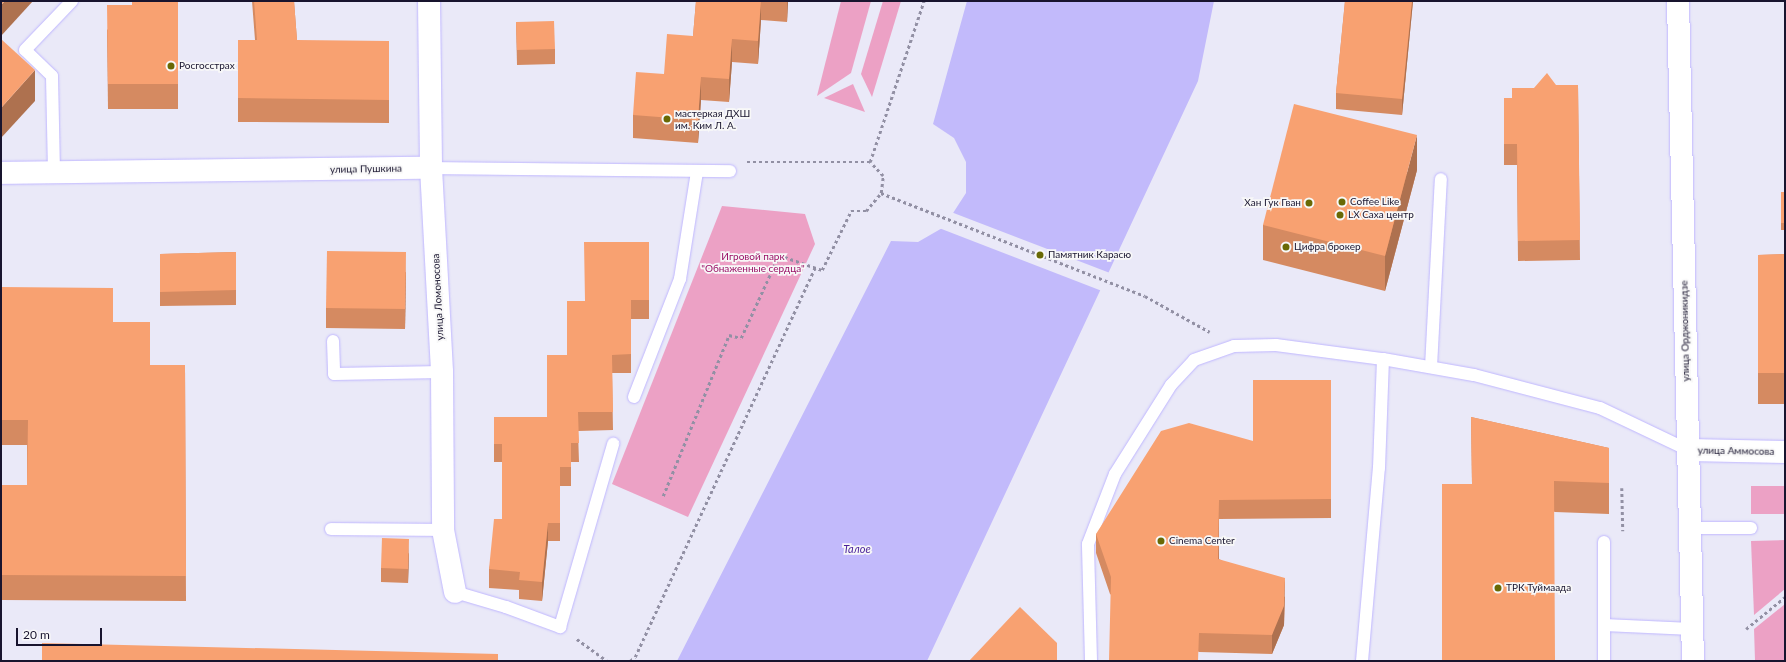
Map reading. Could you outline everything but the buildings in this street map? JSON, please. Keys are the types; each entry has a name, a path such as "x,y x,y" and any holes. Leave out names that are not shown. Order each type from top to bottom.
{"street":[{"name":"улица Ломоносова","path":"429,1 431,168 442,372 443,530 455,592"},
{"name":"улица Орджоникидзе","path":"1678,1 1693,661"},
{"name":"улица Пушкина","path":"1,173 431,168"},
{"name":"улица Аммосова","path":"1688,450 1785,452"}],"lane":[{"path":"54,172 52,76 25,50 72,1"},
{"name":"улица Пушкина","path":"431,168 697,172 730,171"},
{"path":"634,397 680,279 697,172"},
{"path":"1431,367 1441,179"},
{"path":"333,341 334,374 442,372"},
{"path":"1091,661 1088,544 1115,474 1171,386 1194,360 1234,346 1276,345 1384,358 1474,376 1600,408 1688,450"},
{"path":"1362,661 1379,468 1384,358"},
{"path":"455,592 506,607 560,627 613,444"},
{"path":"1690,528 1751,528"},
{"path":"331,529 443,530"},
{"path":"1604,542 1604,661"},
{"path":"1604,625 1692,629"}],"path":[{"path":"870,162 924,1"},
{"path":"662,496 729,335 741,338 779,255 822,270 851,211 866,211 881,193 883,176 870,162 751,160 730,171"},
{"path":"881,193 1145,296 1234,346"},
{"path":"630,661 634,657 815,267"},
{"path":"1746,629 1785,597"},
{"path":"560,627 607,661"}],"green space":[{"path":"841,1 871,1 851,73 817,96"},
{"path":"883,1 901,1 872,97 861,74"},
{"path":"853,84 865,112 824,98"},
{"name":"Игровой парк \"Обнаженные сердца\"","path":"722,206 805,214 815,244 688,517 612,484"},
{"path":"1751,486 1785,486 1785,514 1751,514"},
{"path":"1785,540 1785,589 1754,615 1751,541"},
{"path":"1785,604 1785,661 1755,661 1754,629"}],"water":[{"name":"Талое","path":"967,1 1214,1 1198,81 927,661 677,661 891,241 918,242 944,227 966,193 966,162 954,138 933,124"}],"pier":[{"path":"951,212 1110,273 1102,291 939,228"}],"place":[{"name":"Росгосстрах","path":"171,66"},
{"name":"мастеркая ДХШ им. Ким Л. А.","path":"667,119"},
{"name":"Coffee Like","path":"1342,202"},
{"name":"Хан Гук Гван","path":"1309,203"},
{"name":"LX Саха центр","path":"1340,215"},
{"name":"Цифра брокер","path":"1286,247"},
{"name":"Памятник Карасю","path":"1040,255"},
{"name":"Cinema Center","path":"1161,541"},
{"name":"ТРК Туймаада","path":"1498,588"}]}
